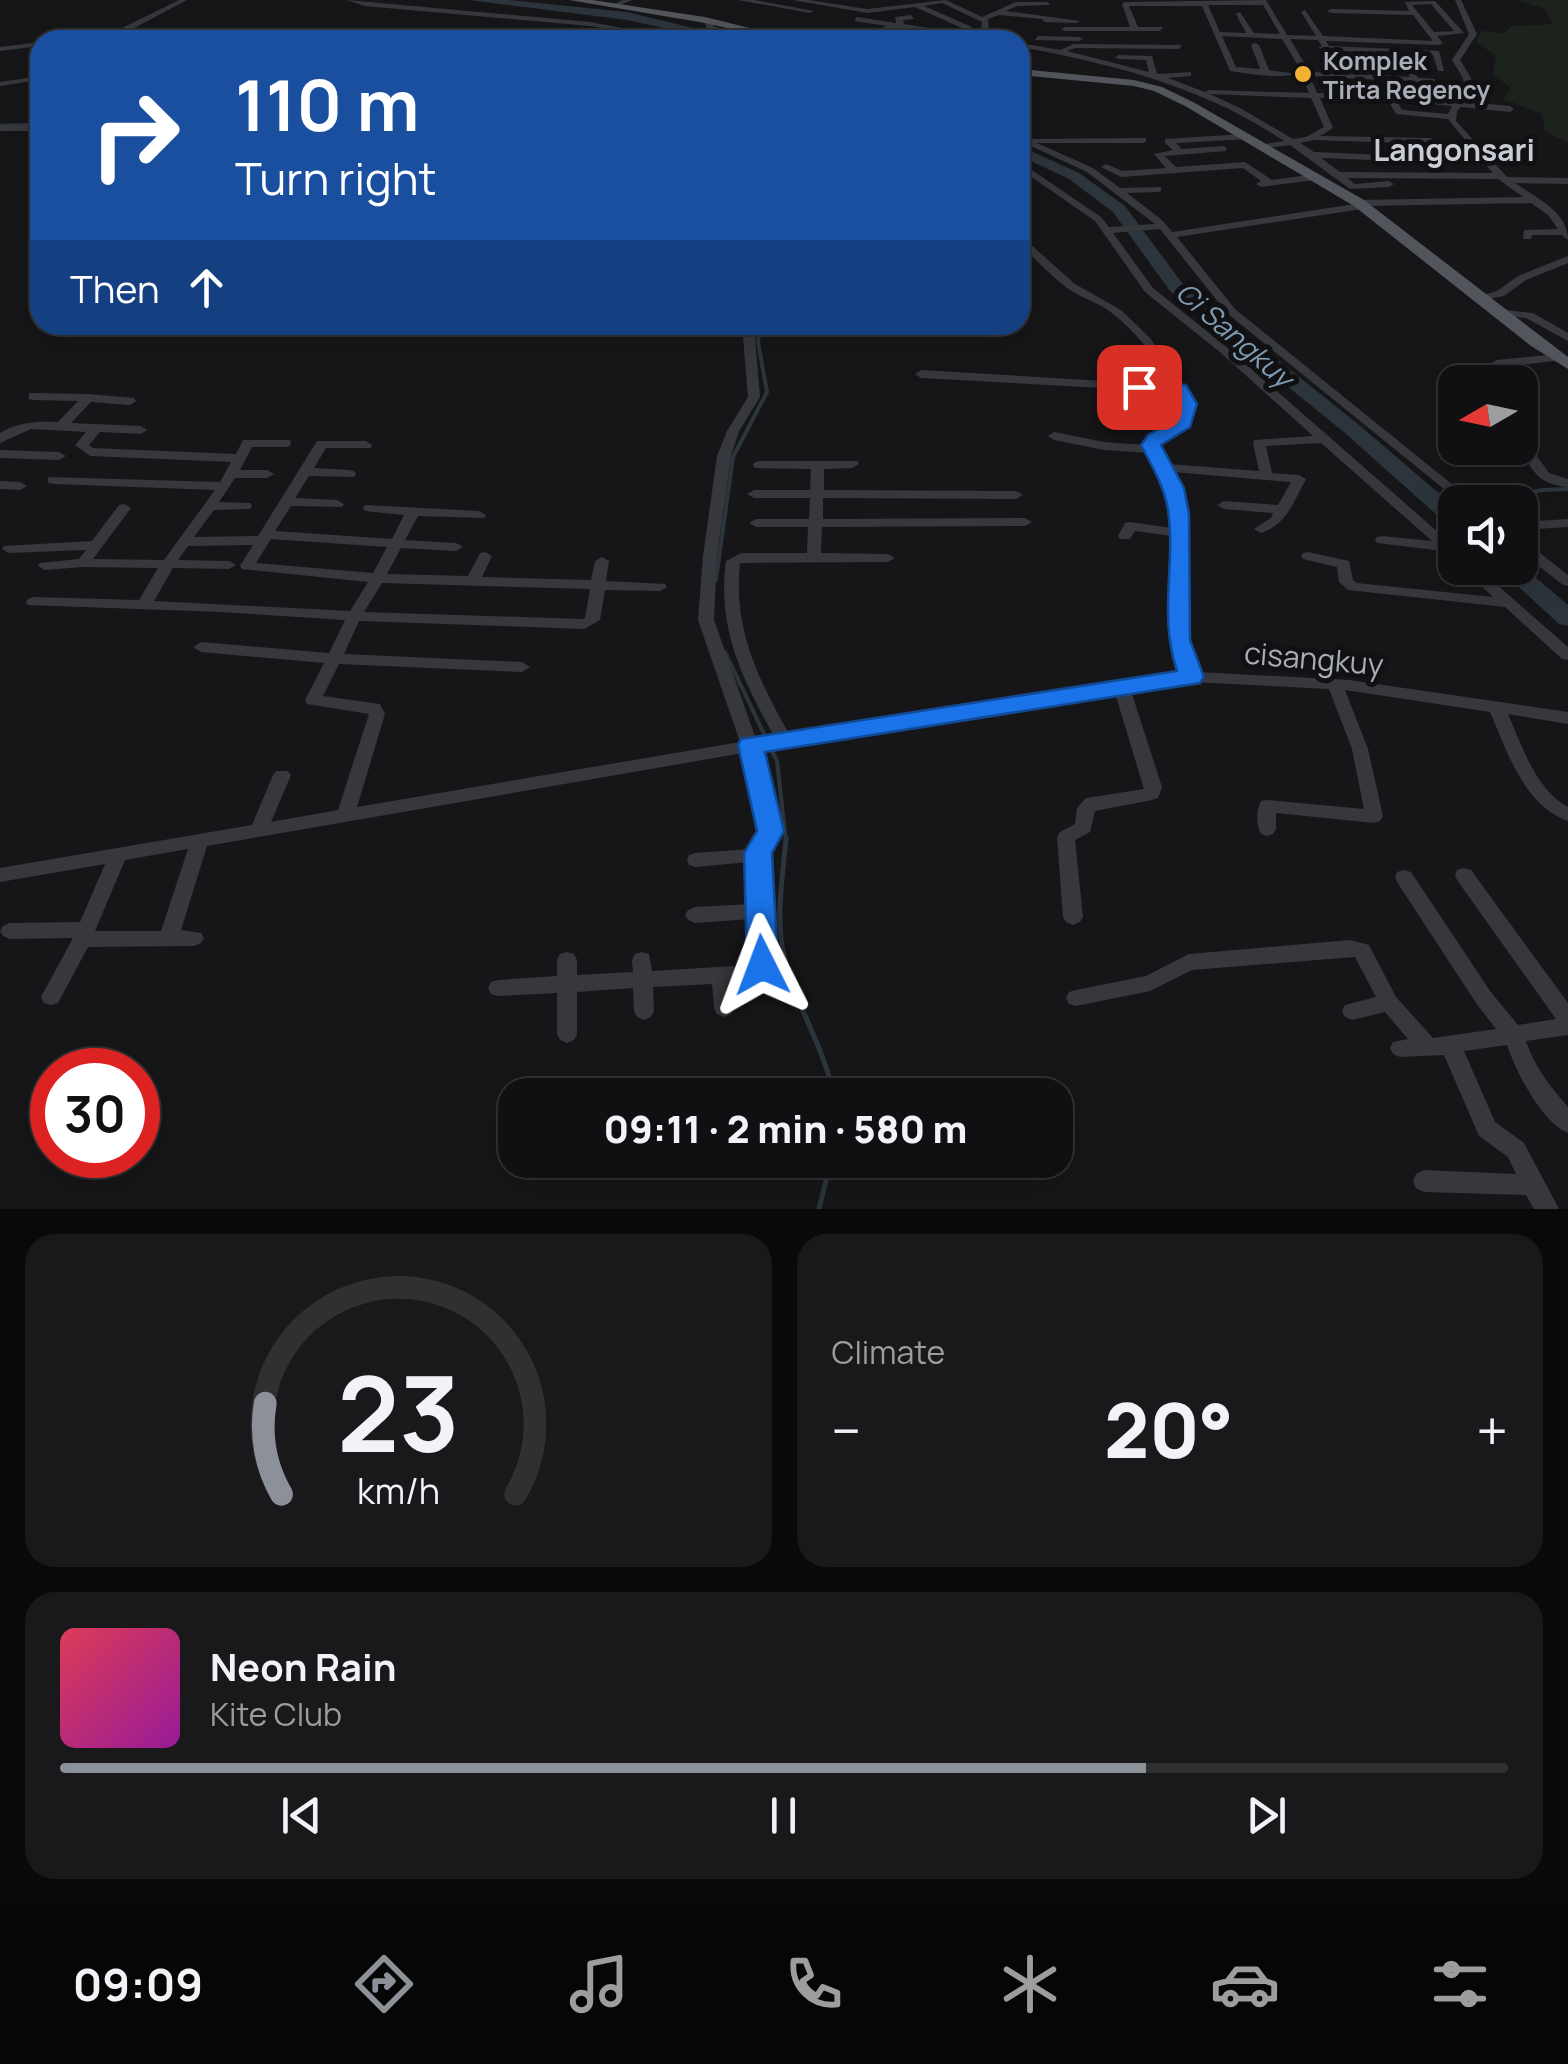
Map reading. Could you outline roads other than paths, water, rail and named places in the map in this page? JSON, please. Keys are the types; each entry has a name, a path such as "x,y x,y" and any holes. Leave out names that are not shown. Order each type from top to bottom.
{"main road":[{"path":"574,0 748,30"},
{"path":"1030,73 1156,82 1365,204 1496,312 1563,361"}],"street":[{"path":"126,30 184,0"},
{"path":"350,0 373,6 625,30"},
{"path":"373,6 383,0"},
{"path":"614,6 629,0"},
{"path":"741,0 843,11 894,9 941,1 984,20"},
{"path":"796,0 816,1 924,30"},
{"path":"843,11 855,0"},
{"path":"871,0 894,9"},
{"path":"906,0 969,30"},
{"path":"1451,117 1470,89 1456,60 1473,34 1458,0"},
{"path":"984,20 1019,4 1046,2 1043,26 1032,47 1156,82 1180,84 1239,108 1296,141 1352,186 1365,204"},
{"path":"1133,26 1124,5 1132,2 1264,2 1309,75 1312,95 1329,128 1308,139"},
{"path":"1218,39 1255,46 1394,51 1435,43 1460,33 1434,2 1382,3 1408,42"},
{"path":"1407,3 1435,43 1442,69"},
{"path":"1206,6 1235,70 1432,80"},
{"path":"1350,38 1332,11 1442,14"},
{"path":"1305,12 1342,75"},
{"path":"1357,12 1380,40"},
{"path":"881,30 901,23 898,20 936,13"},
{"path":"998,13 1066,34 1098,38 1094,30 1133,26"},
{"path":"1240,14 1250,35"},
{"path":"911,17 931,30"},
{"path":"704,20 716,30"},
{"path":"984,20 986,30"},
{"path":"1043,26 1160,29"},
{"path":"1120,30 1133,47"},
{"path":"1218,39 1250,35 1460,44"},
{"path":"0,49 30,45"},
{"path":"1061,55 1074,46 1179,47"},
{"path":"1255,46 1266,72"},
{"path":"1360,50 1380,77"},
{"path":"1394,51 1415,80"},
{"path":"1119,57 1148,58 1156,82"},
{"path":"1156,82 1188,74"},
{"path":"0,84 30,80"},
{"path":"1200,91 1391,98 1510,110"},
{"path":"1391,98 1400,112 1451,117"},
{"path":"1451,117 1456,130 1487,162 1552,213 1566,234"},
{"path":"0,128 30,128"},
{"path":"1180,152 1168,141 1245,137"},
{"path":"1030,139 1143,140"},
{"path":"1262,147 1308,139 1432,140"},
{"path":"1030,142 1090,170 1119,191 1164,229 1231,311 1447,485"},
{"path":"1174,170 1158,154 1223,148"},
{"path":"1314,155 1487,162"},
{"path":"1426,159 1439,176"},
{"path":"1106,167 1121,174 1245,164 1266,183 1315,178"},
{"path":"1540,168 1554,181"},
{"path":"1030,172 1098,219 1110,230 1149,290 1225,351 1438,540"},
{"path":"1339,176 1568,181"},
{"path":"1352,186 1389,184"},
{"path":"1119,191 1158,189"},
{"path":"1110,230 1164,229 1365,204 1535,200"},
{"path":"1527,237 1528,232 1566,234"},
{"path":"1030,248 1070,286 1115,311 1180,388 1188,415 1151,442 1174,488 1180,533 1178,640 1192,677"},
{"path":"1479,298 1500,294 1522,278 1568,259"},
{"path":"1496,312 1529,315 1568,341"},
{"path":"749,335 754,396 733,430 724,456 710,556 706,620 768,742"},
{"path":"1536,343 1568,341"},
{"path":"1496,364 1563,361"},
{"path":"921,374 1180,388"},
{"path":"33,396 130,401"},
{"path":"60,426 88,398"},
{"path":"0,439 16,427 141,430"},
{"path":"90,428 94,432 81,445 90,452 240,458"},
{"path":"1054,436 1154,450"},
{"path":"1266,475 1259,442 1322,439"},
{"path":"144,605 228,480 248,443 286,444"},
{"path":"366,445 322,444 248,563 249,568 378,578 660,586"},
{"path":"0,454 59,456"},
{"path":"760,465 852,464"},
{"path":"814,558 818,465"},
{"path":"1534,465 1548,481 1568,483"},
{"path":"1163,466 1300,480 1272,526 1262,528"},
{"path":"306,472 349,474"},
{"path":"54,480 228,480 267,474"},
{"path":"0,485 20,486"},
{"path":"754,494 1016,495"},
{"path":"288,502 337,504"},
{"path":"1224,504 1284,510"},
{"path":"210,506 245,506"},
{"path":"84,563 124,508"},
{"path":"370,508 479,515"},
{"path":"345,816 377,714 374,708 315,702 314,693 413,512"},
{"path":"756,523 1025,522"},
{"path":"1538,525 1568,523"},
{"path":"1126,536 1130,526 1180,533"},
{"path":"184,542 265,538 456,547"},
{"path":"1382,540 1438,549"},
{"path":"9,549 97,545"},
{"path":"473,581 485,556"},
{"path":"1308,556 1344,564 1346,582 1353,586 1510,603"},
{"path":"498,988 567,984 642,970 721,975 761,970 758,853 770,831 768,742 730,609 734,562 740,557 888,558"},
{"path":"1538,557 1564,575"},
{"path":"34,602 584,624 592,620 602,561"},
{"path":"45,566 229,565"},
{"path":"1489,585 1568,655"},
{"path":"201,647 334,659 522,666"},
{"name":"cisangkuy","path":"0,875 936,714 1192,677 1335,684 1568,718"},
{"path":"1267,829 1267,806 1374,816 1360,749 1335,684"},
{"path":"1073,917 1066,837 1084,827 1086,808 1092,802 1152,794 1121,686"},
{"path":"1496,707 1533,783 1555,810 1568,814"},
{"path":"258,832 282,775"},
{"path":"169,936 200,842"},
{"path":"696,860 750,857 758,853"},
{"path":"51,997 118,856"},
{"path":"1400,1048 1514,1036 1568,1023 1464,875"},
{"path":"1404,877 1483,997 1514,1036 1538,1089 1568,1123"},
{"path":"695,915 759,911"},
{"path":"10,931 194,938"},
{"path":"1076,998 1150,983 1190,962 1350,948 1362,951 1389,1004 1440,1046 1487,1129 1516,1150 1547,1209"},
{"path":"566,1034 567,960"},
{"path":"642,970 644,1011"},
{"path":"721,975 724,1008"},
{"path":"1352,1011 1389,1004"},
{"path":"1424,1181 1532,1185"}],"waterway":[{"name":"Ci Sangkuy","path":"475,0 627,16 691,30"},
{"path":"0,125 30,124"},
{"name":"Ci Sangkuy","path":"1030,155 1074,176 1119,209 1176,287 1438,504"},
{"path":"716,580 733,457 767,392 759,335"},
{"path":"1538,491 1568,489"},
{"name":"Ci Sangkuy","path":"1530,585 1568,618"},
{"path":"725,652 766,738"},
{"path":"770,747 777,761 786,840"},
{"path":"786,840 781,941 795,991 829,1078"},
{"path":"819,1209 827,1178"}],"place":[{"name":"Komplek Tirta Regency","path":"1303,74"}],"district":[{"name":"Langonsari","path":"1454,149"}]}
